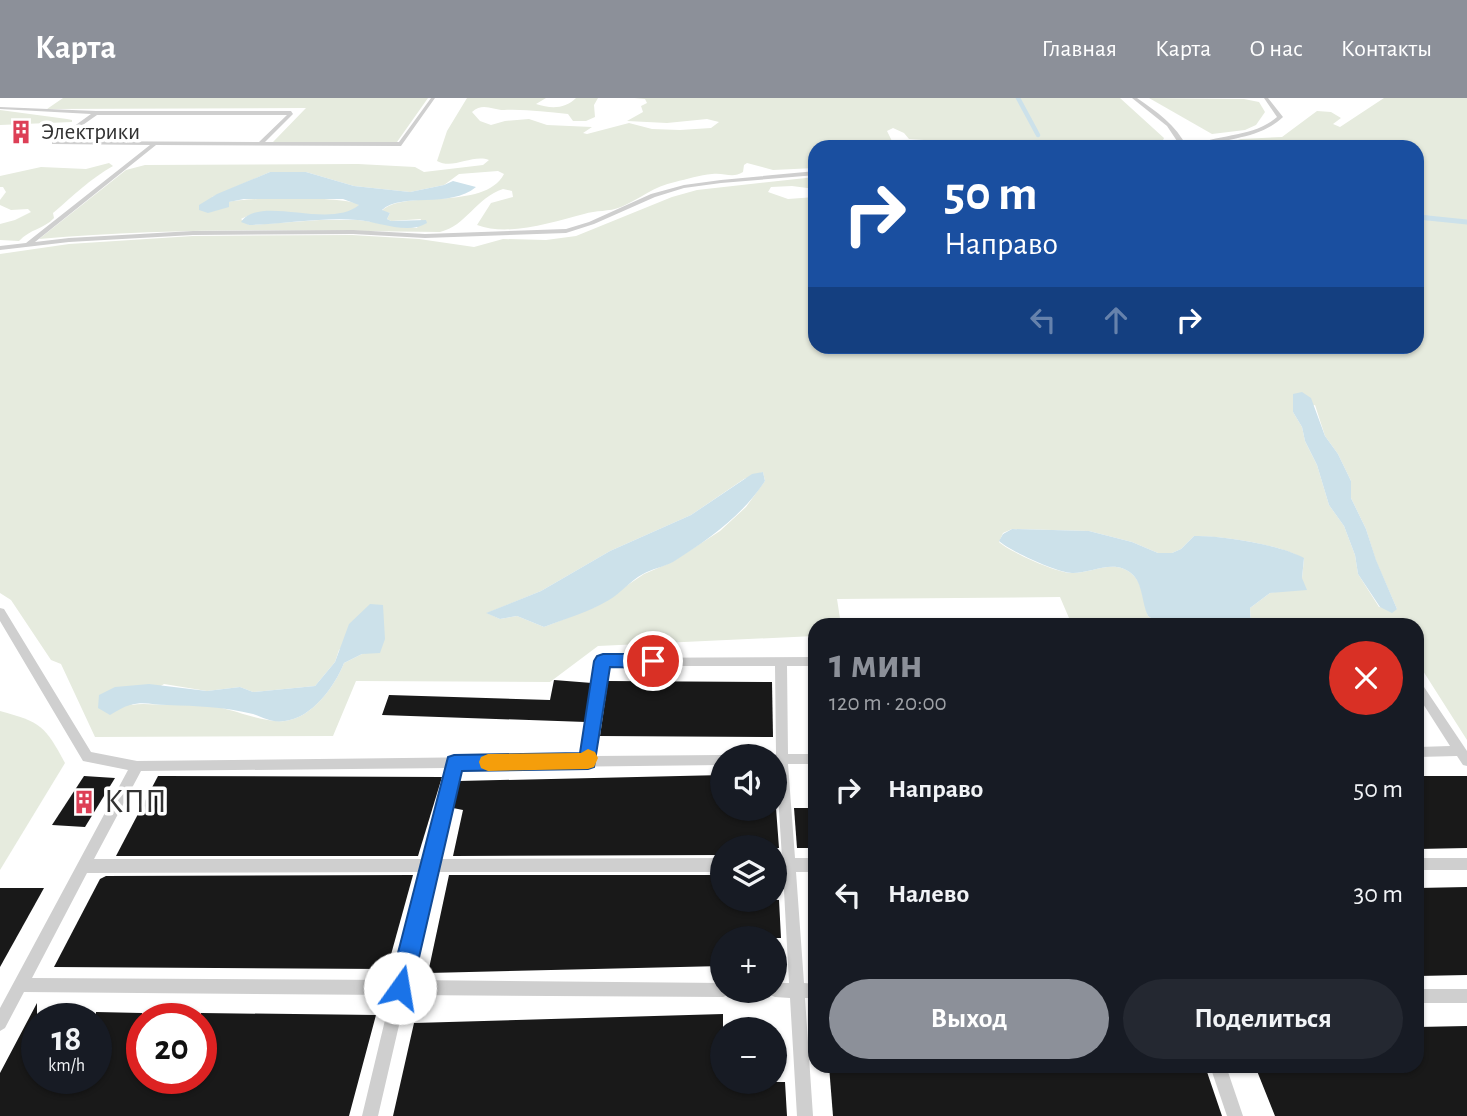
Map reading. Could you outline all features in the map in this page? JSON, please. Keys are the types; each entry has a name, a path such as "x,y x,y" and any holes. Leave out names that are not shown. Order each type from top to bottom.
{"lane":[{"path":"96,113 54,143 401,144 433,98"},
{"path":"1135,98 1169,124 1181,140"},
{"path":"1214,140 1255,131 1276,122 1280,117 1266,98"},
{"path":"0,108 96,113 291,113 260,144"},
{"path":"24,247 153,144"},
{"path":"0,248 69,240 193,233 353,232 425,236 566,232 583,228 664,192 716,182 808,174"},
{"path":"0,612 87,757 138,766 710,760"},
{"path":"588,761 603,661 808,662"},
{"path":"779,744 781,662"},
{"path":"1424,696 1463,756"},
{"path":"1424,753 1463,756"},
{"path":"787,759 808,759"},
{"path":"370,1116 454,763"},
{"path":"0,1023 138,766"},
{"path":"1424,864 1467,864"},
{"path":"84,866 710,865"},
{"path":"787,865 808,865"},
{"path":"787,907 797,991 805,1116"},
{"path":"20,985 710,990"},
{"path":"787,991 808,991"},
{"path":"1424,996 1467,996"},
{"path":"1220,1073 1235,1116"}],"shaded area":[{"path":"63,98 428,98 397,142 273,142 306,108 47,109"},
{"path":"467,98 546,98 536,104 552,107 562,106 576,98 598,98 594,105 595,117 586,121 573,121 568,114 536,111 484,107 472,112 480,121 491,125 529,119 547,125 592,127 583,133 587,134 629,123 652,129 680,130 711,128 719,122 707,119 667,123 627,121 643,112 641,106 647,103 645,99 634,98 1120,98 1164,138 924,140 909,139 904,133 893,128 887,131 892,140 808,140 808,168 773,170 747,163 739,174 694,177 660,186 616,209 516,229 477,225 491,203 513,197 512,191 503,189 486,198 457,224 440,232 189,231 39,239 126,170 145,165 358,164 415,167 424,172 483,165 489,160 476,159 449,164 437,161 447,131","holes":["498,171 504,174 494,186 462,197 406,201 382,211 390,213 387,219 391,221 421,219 417,228 358,220 249,225 241,219 271,212 333,216 347,213 360,205 337,200 296,198 239,200 227,205 212,197 270,172 306,172 354,186 410,192 444,185 459,174"]},
{"path":"1149,98 1244,99 1259,102 1265,112 1256,125 1245,130 1212,134"},
{"path":"1384,98 1467,98 1467,740 1424,672 1424,618 1251,618 1250,608 1270,593 1291,589 1302,578 1304,559 1266,545 1220,537 1194,536 1181,549 1172,553 1158,553 1132,542 1089,531 1012,529 1003,533 999,542 1035,562 1057,570 1073,573 1112,567 1127,570 1139,584 1151,618 1069,618 1060,597 837,599 840,618 808,618 808,636 598,646 550,682 356,681 333,736 95,737 61,664 51,660 11,600 0,593 0,254 69,244 193,236 352,235 419,239 474,247 503,239 546,240 576,236 672,197 697,190 808,178 808,188 771,187 768,192 788,199 808,198 808,354 1424,354 1424,140 1238,140 1282,137 1317,111 1331,112 1341,118 1333,124 1340,127","holes":["1315,405 1325,436 1338,454 1351,481 1351,498 1397,609 1379,607 1358,574 1355,555 1344,526 1329,505 1317,465 1293,412","763,472 765,481 746,507 720,531 672,562 644,574 595,607 544,627 517,616 500,619 487,613 541,591 610,551 691,515 744,479","383,606 383,617 362,654 344,663 321,700 295,719 270,720 209,706 131,705 164,684 207,691 240,687 253,692 315,686 335,662 339,650"]},
{"path":"0,110 67,119 72,122 0,125"},
{"path":"109,163 113,166 89,182 53,213 54,218 50,222 19,241 0,240 0,224 31,212 28,209 11,210 0,205 6,192 0,187 0,176 41,167 86,169"},
{"path":"0,711 40,727 65,763 0,870"}],"water":[{"path":"270,172 306,172 354,186 410,192 453,181 476,187 453,197 401,202 382,210 390,213 387,219 391,221 426,220 427,223 411,228 344,219 249,225 241,222 250,214 263,211 331,214 346,212 359,205 343,199 244,199 229,202 229,207 208,213 199,210 199,205 217,194"},
{"path":"1302,392 1311,398 1325,436 1338,454 1351,481 1351,498 1397,609 1392,613 1380,607 1358,574 1355,555 1344,526 1329,505 1317,465 1293,412 1293,394"},
{"path":"763,472 765,481 756,494 724,526 673,562 646,572 601,604 544,627 517,616 500,619 486,613 541,591 610,551 691,515 752,474"},
{"path":"1012,529 1089,531 1132,542 1158,553 1172,553 1181,549 1194,536 1250,542 1304,558 1302,578 1307,590 1270,593 1250,608 1251,618 1151,618 1139,585 1127,570 1104,567 1073,573 1057,570 1024,556 999,541 1003,534"},
{"path":"370,604 383,605 385,639 380,653 362,654 344,663 321,700 295,719 268,720 253,714 200,706 144,703 127,706 110,715 98,708 99,695 115,687 149,684 207,691 240,687 253,692 315,686 335,662 349,624"}],"building":[{"path":"554,680 592,683 586,722 382,715 389,695 550,700"},
{"path":"608,681 772,682 773,737 600,736"},
{"path":"710,775 710,821 777,821 778,835 710,835 710,855 453,856 463,810 453,808 459,781"},
{"name":"КПП","path":"84,776 115,778 85,827 52,825"},
{"path":"158,776 442,777 418,856 116,856"},
{"path":"1424,776 1467,776 1467,848 1424,849"},
{"path":"794,808 808,808 808,848 797,848"},
{"path":"413,875 387,969 54,967 100,879 106,876"},
{"path":"449,875 710,875 710,912 780,912 780,926 710,926 710,966 428,973"},
{"path":"1467,887 1467,975 1424,976 1424,888"},
{"path":"0,888 44,888 0,967"},
{"path":"112,1012 126,1013 126,1094 217,1094 217,1013 376,1015 349,1116 0,1116 0,1073 21,1033 21,1094 112,1094"},
{"path":"723,1014 723,1017 710,1017 710,1094 786,1094 787,1116 393,1116 414,1023"},
{"path":"1467,1026 1467,1116 1275,1116 1258,1073 1424,1073 1424,1027"},
{"path":"830,1073 1207,1073 1222,1116 833,1116"}],"waterway":[{"path":"1018,98 1038,135"},
{"path":"1424,218 1428,218"},
{"path":"1424,218 1467,222"}],"slow traffic":[{"path":"488,762 588,761 588,758"}],"place":[{"name":"Электрики","path":"21,132"},
{"name":"КПП","path":"84,802"}],"route":[{"path":"400,988 454,763 588,761 603,661 653,661"}]}
